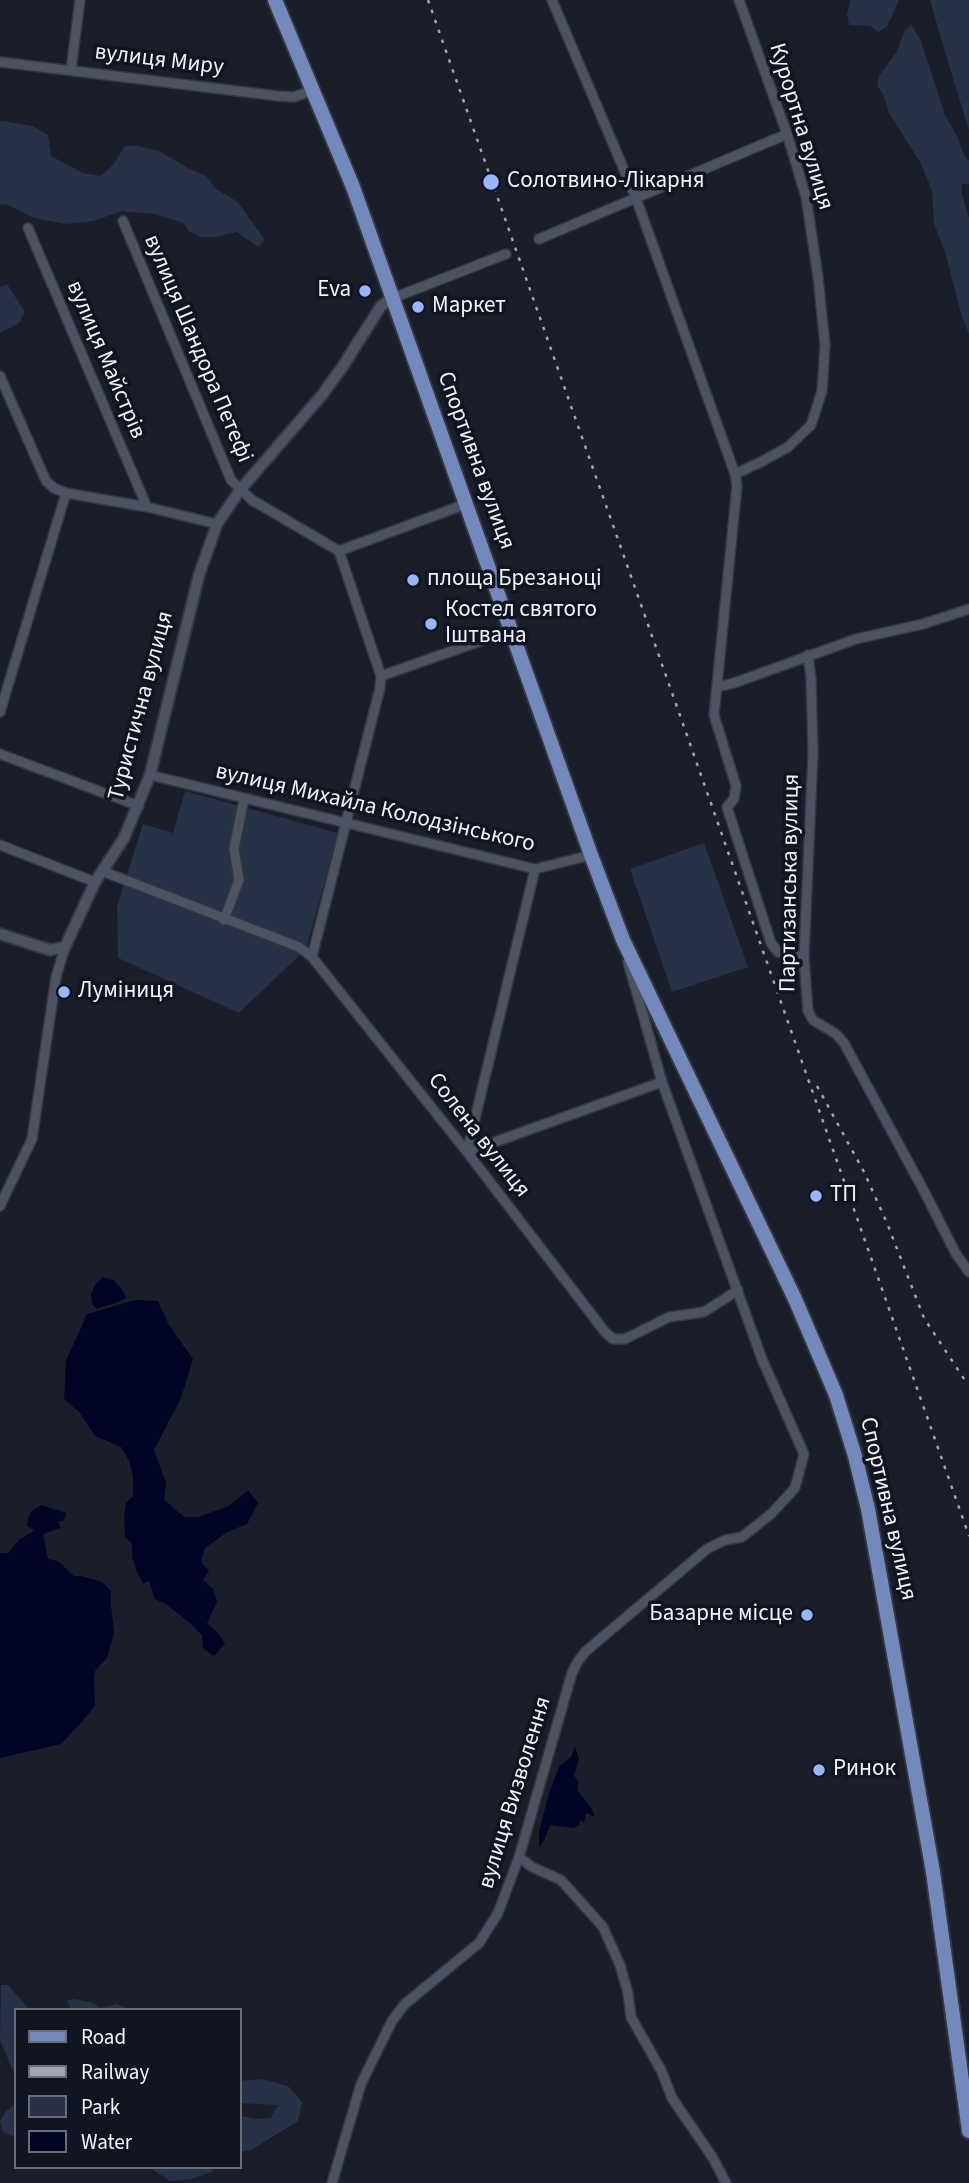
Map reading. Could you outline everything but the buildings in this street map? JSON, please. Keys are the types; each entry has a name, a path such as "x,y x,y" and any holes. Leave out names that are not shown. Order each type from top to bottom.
{"main road":[{"name":"Спортивна вулиця","path":"275,0 353,187 623,940 795,1299 836,1395 868,1509 933,1872 969,2131"}],"street":[{"path":"71,70 80,0"},
{"path":"552,0 636,198 735,474 737,486 714,715 736,786 734,799 727,807 773,948 778,952 804,957"},
{"name":"Курортна вулиця","path":"735,474 788,447 811,425 822,391 825,345 806,197 787,134 739,0"},
{"name":"вулиця Миру","path":"0,62 278,96 293,97 313,90"},
{"path":"539,239 787,134"},
{"name":"вулиця Шандора Петефі","path":"123,221 231,480 240,490"},
{"name":"вулиця Майстрів","path":"28,228 147,507"},
{"path":"393,298 506,254"},
{"name":"Туристична вулиця","path":"0,1206 32,1139 56,977 65,947 94,882 124,838 139,806 150,775 199,575 217,524 240,490 322,395 381,306 393,298"},
{"path":"0,376 2,388 47,481 54,488 66,493 147,507 217,524"},
{"path":"102,871 299,947 312,957 382,676 339,551 252,500 240,490"},
{"path":"0,712 66,493"},
{"path":"339,551 466,504"},
{"path":"717,687 856,639 923,625 969,609"},
{"path":"382,676 512,630"},
{"name":"Партизанська вулиця","path":"808,655 813,753 804,957 808,1011 813,1020 836,1034 844,1043 925,1191 956,1254 969,1272"},
{"path":"0,754 139,806"},
{"name":"вулиця Михайла Колодзінського","path":"150,775 535,869 591,855"},
{"path":"224,920 239,880 234,849 244,799"},
{"path":"0,845 94,882"},
{"path":"467,1152 535,869"},
{"path":"0,934 50,950 65,947"},
{"name":"Спортивна вулиця","path":"623,940 662,1082 762,1359 804,1454 800,1467"},
{"name":"Солена вулиця","path":"312,957 613,1339 625,1339 669,1317 705,1312 738,1290"},
{"path":"467,1152 662,1082"},
{"name":"вулиця Визволення","path":"332,2183 362,2084 392,2021 414,1996 479,1943 498,1913 519,1857 572,1673 578,1661 586,1651 708,1549 725,1540 742,1537 771,1514 795,1488 800,1467"},
{"path":"519,1857 532,1867 561,1880 603,1927 620,1965 631,2017 661,2070 672,2098 713,2158 726,2183"}],"green space":[{"path":"850,0 899,0 887,27 878,32 870,26 849,25 847,15"},
{"path":"930,0 969,0 969,130 947,59"},
{"path":"911,24 921,41 945,115 966,159 969,160 969,184 962,184 962,194 969,218 969,334 934,224 932,190 920,162 889,113 883,94 877,86 879,76 897,51 904,32"},
{"path":"0,122 33,126 48,135 51,156 83,173 100,176 113,165 125,146 159,151 206,176 216,189 238,202 265,240 258,247 237,232 200,237 189,231 184,223 154,214 122,211 93,221 65,224 34,218 6,204 0,205"},
{"path":"7,284 25,312 19,323 0,333 0,287"},
{"path":"185,791 338,833 306,949 239,1013 118,958 117,906 143,824 173,833"},
{"path":"704,843 748,967 672,992 630,869"},
{"path":"1,1985 8,1985 28,2008 14,2008 14,2073 0,2040"},
{"path":"67,2000 93,2003 100,2008 70,2008"},
{"path":"117,2004 125,2008 100,2008"},
{"path":"262,2079 288,2086 302,2102 298,2121 251,2150 242,2152 242,2116 271,2118 278,2105 242,2103 242,2081"},
{"path":"14,2105 12,2136 2,2131 0,2121 7,2110"},
{"path":"152,2169 214,2169 192,2179 170,2181"}],"water":[{"path":"103,1277 113,1280 126,1298 96,1309 92,1304 91,1294"},
{"path":"135,1300 158,1301 169,1325 193,1359 181,1398 154,1450 166,1483 164,1500 184,1517 198,1517 229,1506 248,1490 258,1503 247,1524 227,1532 205,1548 201,1562 209,1571 203,1580 213,1589 217,1602 207,1623 225,1644 214,1656 203,1648 202,1635 166,1604 155,1599 149,1581 143,1584 137,1572 132,1557 132,1544 125,1536 124,1517 126,1503 133,1496 133,1476 121,1447 95,1436 80,1413 64,1399 66,1361 87,1314"},
{"path":"41,1505 66,1513 64,1520 58,1522 61,1528 43,1534 48,1559 58,1561 74,1576 102,1582 111,1591 114,1633 107,1658 95,1671 95,1706 80,1724 61,1744 0,1758 0,1553 8,1553 20,1539 34,1530 27,1526 28,1519 31,1512"},
{"path":"575,1747 579,1760 574,1775 578,1782 578,1791 595,1817 586,1813 584,1822 579,1820 580,1825 573,1828 550,1825 539,1847 539,1832 549,1793 559,1767 571,1757"}],"railway":[{"path":"428,0 969,1536"},
{"path":"817,1086 864,1172 924,1318 968,1385"}],"place":[{"name":"Солотвино-Лікарня","path":"491,182"},
{"name":"Eva","path":"365,291"},
{"name":"Маркет","path":"418,307"},
{"name":"площа Брезаноці","path":"413,580"},
{"name":"Костел святого Іштвана","path":"431,624"},
{"name":"Луміниця","path":"64,992"},
{"name":"ТП","path":"816,1196"},
{"name":"Базарне місце","path":"807,1615"},
{"name":"Ринок","path":"819,1770"}]}
